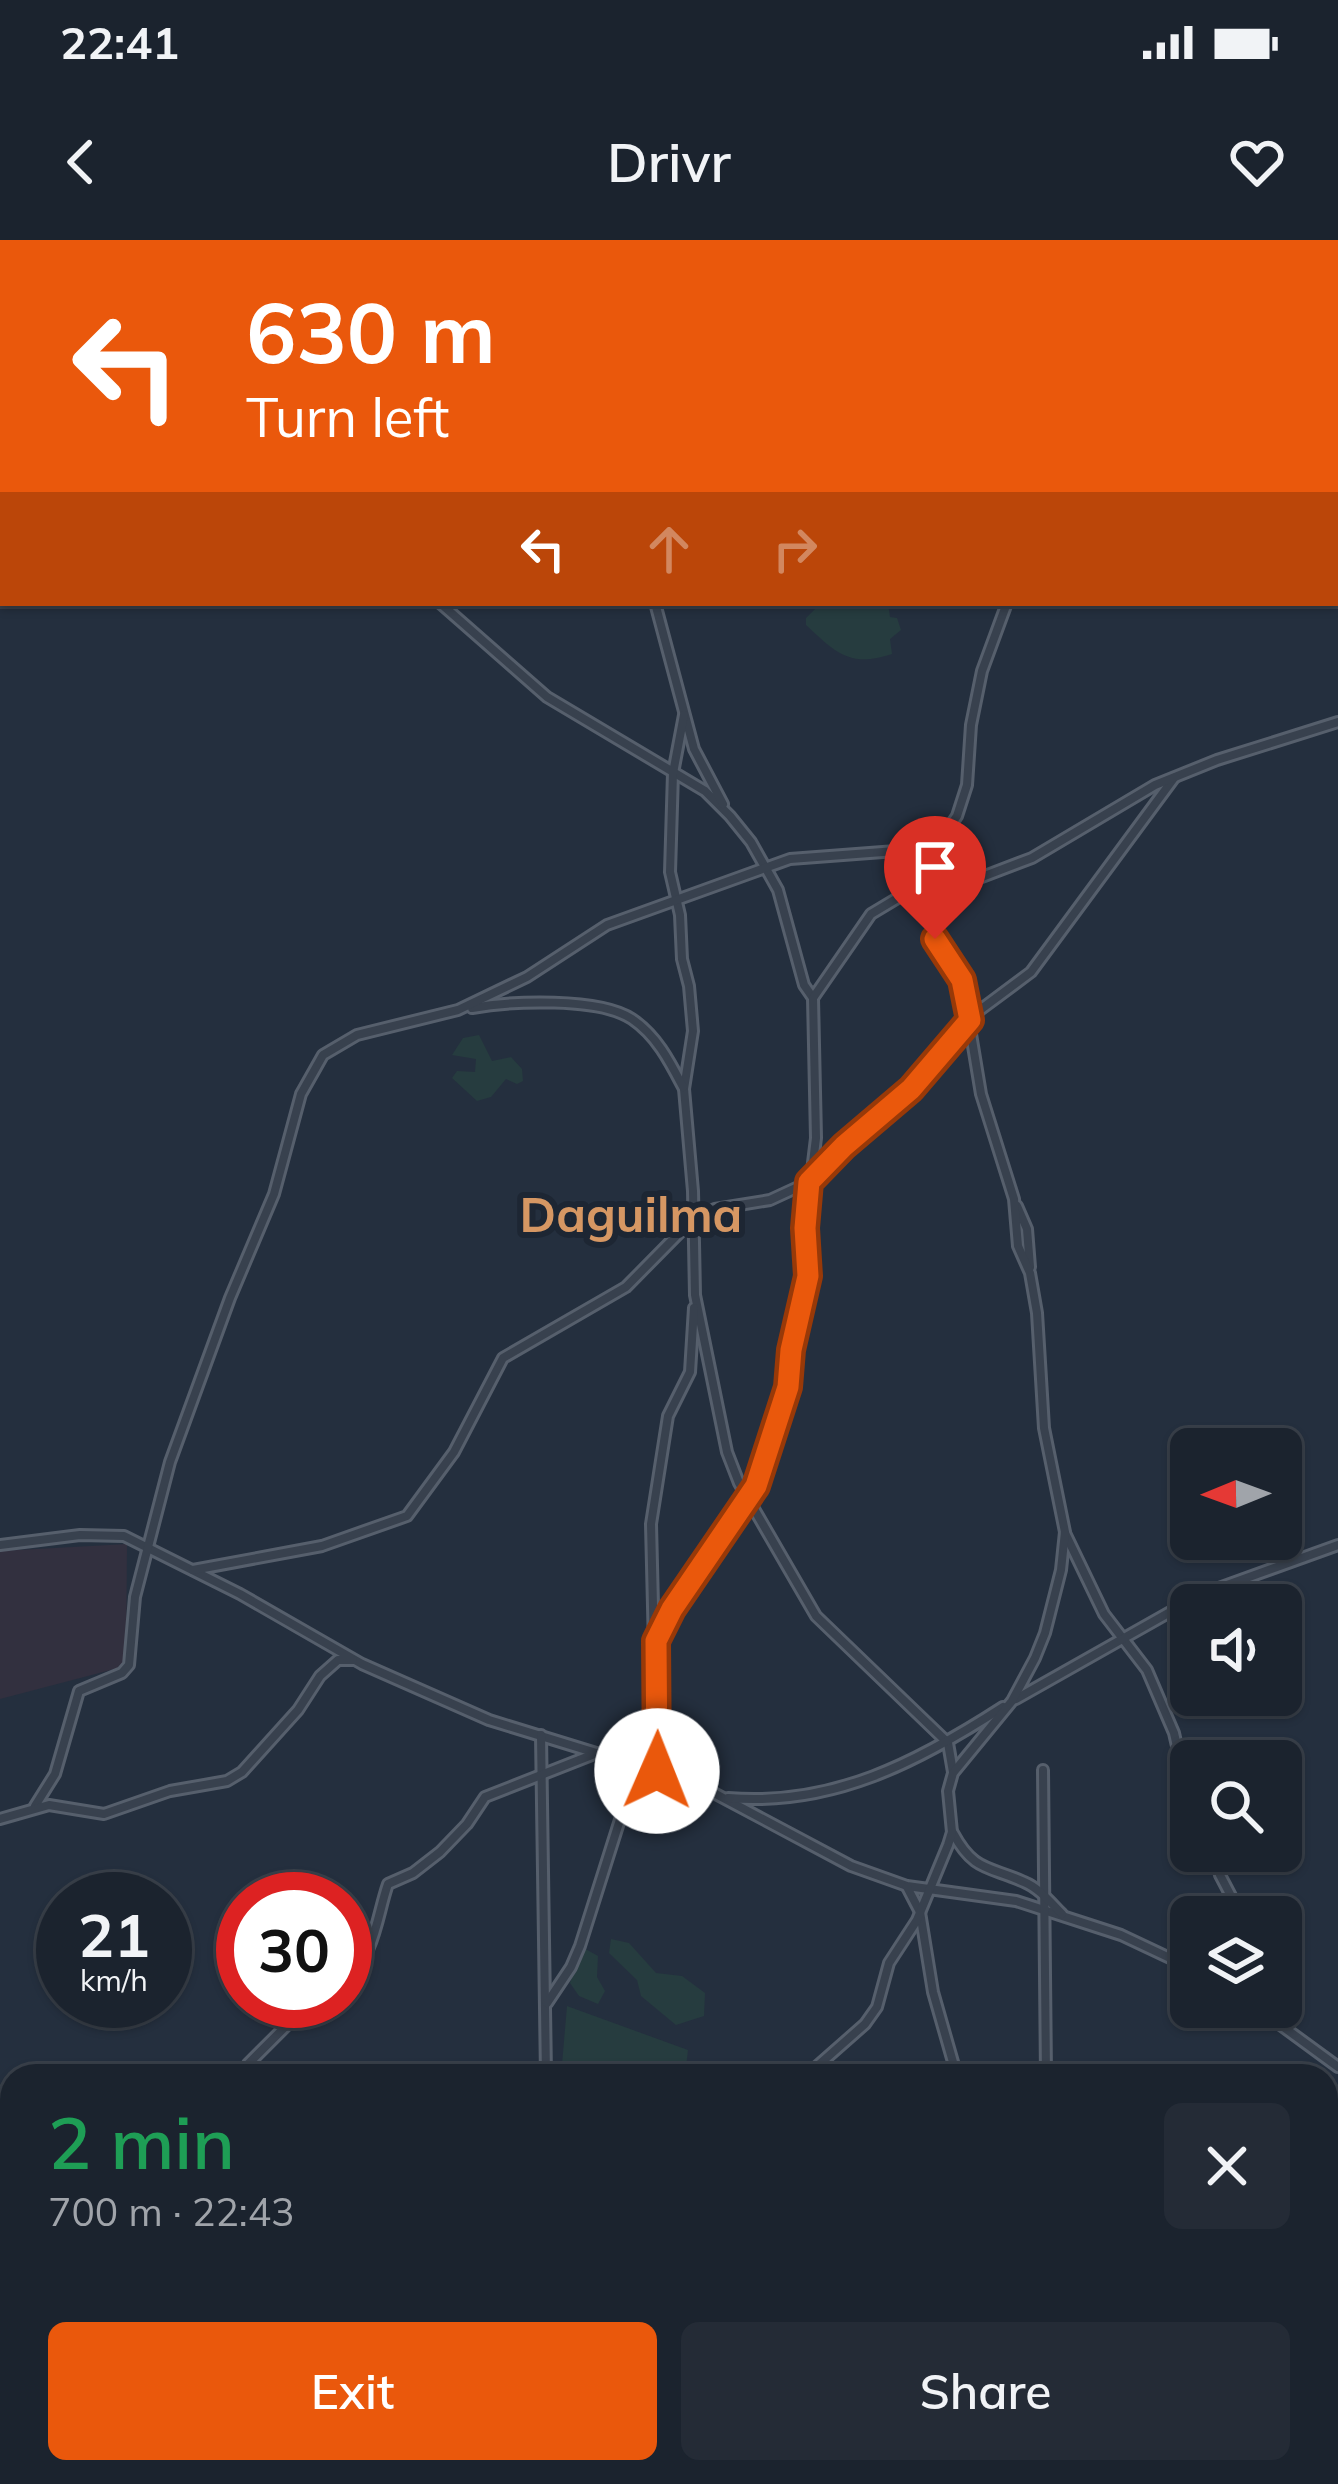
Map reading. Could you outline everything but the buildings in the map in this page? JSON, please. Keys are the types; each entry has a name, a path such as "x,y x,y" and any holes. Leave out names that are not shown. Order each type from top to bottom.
{"street":[{"path":"443,606 547,697 705,791 730,816"},
{"path":"656,606 694,749 730,816 768,869 794,937 804,985 813,998 815,1138 805,1228 808,1276 791,1350 788,1387 749,1501 672,1609 656,1641"},
{"path":"1006,606 982,671 971,725 967,785 957,816 934,849 935,939 962,980 981,1094 1014,1199 1018,1246 1030,1273 1037,1313 1044,1428 1065,1532 1104,1614 1124,1636 1162,1701 1175,1740"},
{"path":"657,1771 651,1524 662,1439 690,1372 695,1295 683,1089 693,1031 670,872 673,772 684,715"},
{"path":"458,1010 527,977 607,925 790,860 896,851 982,877 1032,858 1130,797 1175,777 1338,722"},
{"path":"193,1570 322,1546 407,1516 454,1452 503,1358 626,1287 694,1218 715,1209 770,1200 809,1182 911,1089 970,1020 1031,972 1175,777"},
{"path":"813,998 872,914 926,879 934,865"},
{"path":"908,892 972,875"},
{"path":"35,1806 55,1774 79,1691 122,1673 129,1665 130,1624 187,1412 274,1194 301,1094 322,1055 357,1035 458,1010 528,1000 629,1016 664,1051 683,1089"},
{"path":"695,1295 727,1452 749,1501 816,1616 948,1743 953,1773"},
{"path":"1065,1532 1046,1633 1012,1701 953,1773 948,1791 952,1832 963,1852 979,1866 1025,1882 1065,1917"},
{"path":"0,1544 80,1535 124,1536 355,1660 489,1720 697,1784 851,1866 907,1886 1016,1901 1121,1935 1170,1958"},
{"path":"723,1798 763,1802 824,1792 908,1765 1202,1594 1338,1545"},
{"path":"0,1819 35,1806 104,1814 170,1791 226,1781 242,1772 298,1710 320,1676 338,1660 355,1660"},
{"path":"545,2006 580,1946 658,1702"},
{"path":"541,1735 546,2064"},
{"path":"372,1940 388,1884 413,1873 440,1852 485,1796 598,1753"},
{"path":"1043,1770 1046,2064"},
{"path":"820,2064 865,2024 877,2007 889,1963 920,1912 952,1832"},
{"path":"907,1886 920,1912 933,1992 954,2064"},
{"path":"249,2064 284,2028"},
{"path":"1284,2028 1334,2064"}],"shaded area":[{"path":"127,1544 126,1666 0,1699 0,1551"}],"green space":[{"path":"818,606 888,606 890,617 897,618 901,630 890,639 892,654 854,658 835,650 806,625 806,618"},
{"path":"479,1035 492,1061 511,1057 522,1069 523,1081 517,1084 506,1079 491,1097 477,1101 452,1078 457,1071 475,1072 476,1059 452,1055 463,1038"},
{"path":"611,1939 629,1943 656,1973 682,1976 705,1993 704,2016 676,2025 641,1996 637,1980 609,1953"},
{"path":"580,1946 598,1956 597,1977 605,1991 598,2004 579,1996 570,1983"},
{"path":"567,2006 688,2050 686,2064 562,2064"}],"district":[{"name":"Daguilma","path":"631,1215"}],"route":[{"path":"657,1771 656,1641 672,1609 756,1486 788,1387 791,1350 808,1276 809,1182 911,1089 970,1020 962,980 935,939"}]}
